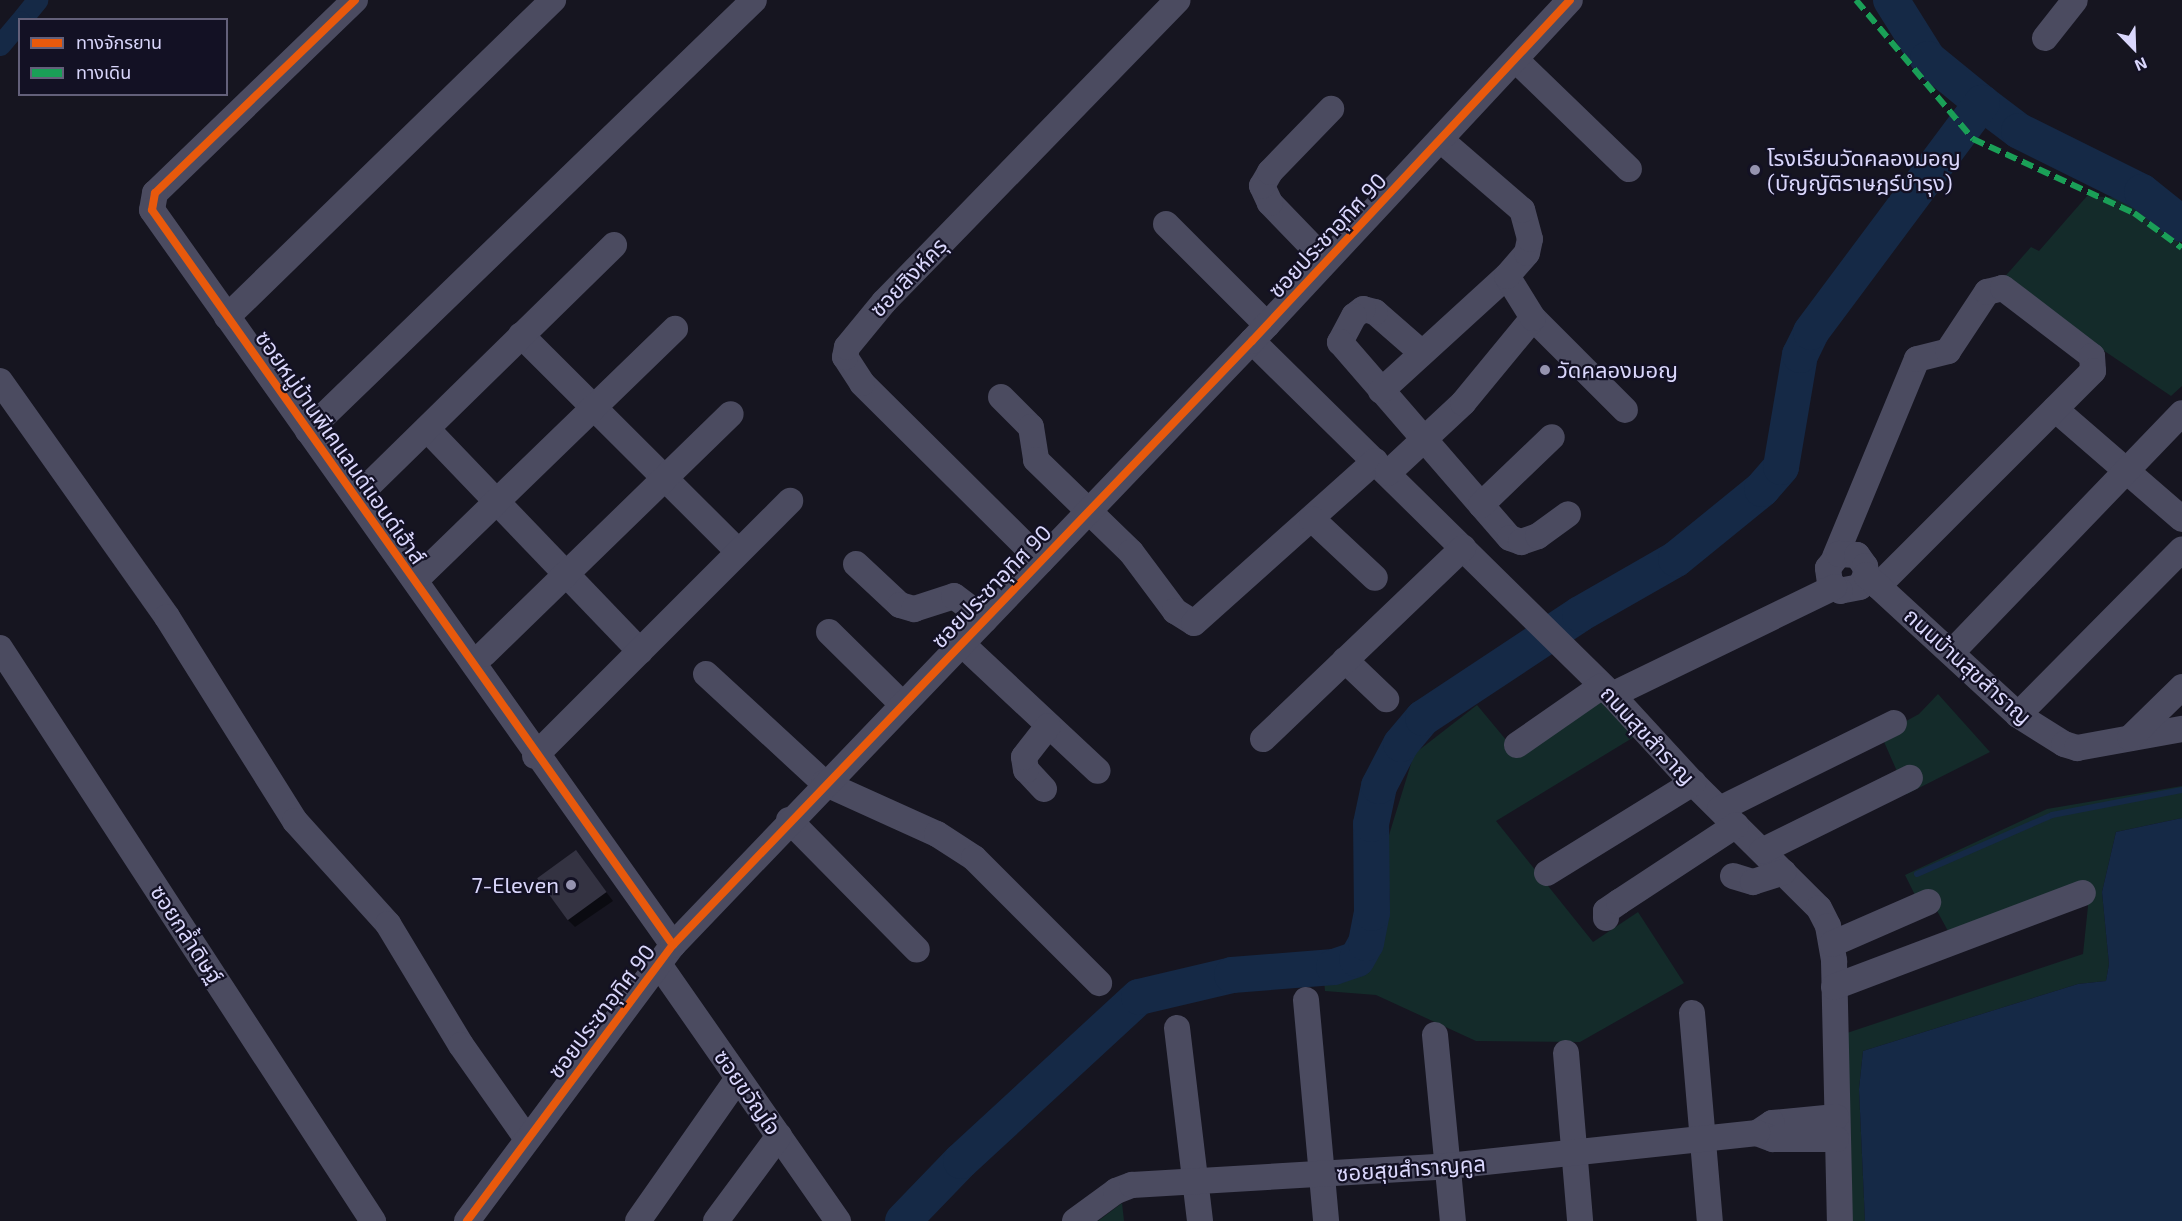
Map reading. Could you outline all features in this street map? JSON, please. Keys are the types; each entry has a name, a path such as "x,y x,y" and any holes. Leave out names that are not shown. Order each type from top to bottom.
{"street":[{"name":"ซอยหมู่บ้านพีเคแลนด์แอนด์เฮ้าส์","path":"355,0 155,193 151,202 156,218 536,756 666,954"},
{"path":"227,317 553,0"},
{"path":"308,431 753,0"},
{"name":"ซอยสิงห์ครุ","path":"1041,561 862,383 846,357 847,346 884,302 1178,0"},
{"name":"ซอยประชาอุทิศ 90","path":"467,1221 666,954 824,783 1091,510 1259,333 1570,0"},
{"path":"2045,38 2075,0"},
{"path":"1516,60 1629,169"},
{"path":"1326,261 1270,203 1262,186 1270,172 1331,108"},
{"path":"1381,391 1507,276 1527,253 1530,239 1522,210 1441,140"},
{"name":"ถนนสุขสำราญ","path":"1166,224 1259,333 1382,467 1607,690 1693,783 1819,908 1832,944 1840,1221"},
{"path":"363,490 614,244"},
{"path":"1507,276 1533,318 1625,410"},
{"path":"1517,745 1607,690 1834,587 1854,591 1872,580 2093,371 2092,356 2003,288 1994,287 1987,292 1952,348 1917,359 1827,573 1834,587"},
{"path":"1422,353 1375,312 1362,309 1354,316 1340,342 1422,440 1510,538 1521,542 1538,536 1568,514"},
{"path":"1000,397 1030,427 1036,460 1091,510 1131,552 1175,611 1194,623 1312,519 1422,440 1470,395 1533,318"},
{"path":"423,573 675,329"},
{"path":"521,335 738,551"},
{"path":"0,381 167,617 295,821 388,924 457,1039 527,1139"},
{"path":"2055,409 2182,519"},
{"path":"1953,651 2182,413"},
{"path":"484,654 731,414"},
{"path":"427,429 640,651"},
{"path":"1481,505 1551,437"},
{"path":"536,756 790,501"},
{"path":"1312,519 1375,578"},
{"path":"1263,739 1463,548"},
{"path":"2018,715 2182,549"},
{"name":"ถนนบ้านสุขสำราญ","path":"1834,557 1843,553 1857,555 1872,580 1953,651 2018,715 2069,747 2182,729"},
{"path":"856,564 900,605 914,609 954,596 985,619"},
{"path":"829,632 902,704"},
{"path":"961,643 1098,771"},
{"name":"ซอยกล้ำดิษฐ์","path":"0,648 373,1221"},
{"path":"1345,660 1386,699"},
{"path":"706,674 824,783 929,830 974,858 1099,983"},
{"path":"2130,738 2182,687"},
{"path":"1606,918 1606,911 1728,817 1894,723"},
{"path":"1044,789 1026,770 1024,757 1048,726"},
{"path":"1762,850 1910,778"},
{"path":"1547,873 1693,783"},
{"path":"789,820 916,950"},
{"path":"1733,876 1753,882 1783,872"},
{"path":"1834,987 2083,893"},
{"path":"1832,944 1928,902"},
{"name":"ซอยขวัญใจ","path":"666,954 738,1078 838,1221"},
{"path":"1306,1000 1326,1221"},
{"path":"1692,1013 1710,1221"},
{"path":"1177,1028 1200,1221"},
{"path":"1435,1035 1454,1221"},
{"path":"1566,1053 1580,1221"},
{"path":"638,1221 738,1078"},
{"name":"ซอยสุขสำราญคูล","path":"1075,1221 1116,1191 1132,1185 1322,1175 1574,1155 1757,1133 1772,1123 1836,1128"},
{"path":"716,1221 778,1136"}],"green space":[{"path":"2087,196 2128,198 2182,245 2182,386 2171,396 2001,281 2031,247 2039,251"},
{"path":"1938,694 1990,752 1907,794 1881,735 1919,714"},
{"path":"1596,697 1634,737 1496,821 1593,942 1638,912 1684,983 1580,1042 1476,1041 1376,995 1325,991 1324,981 1371,961 1381,943 1390,898 1385,848 1414,754 1477,705 1517,753"},
{"path":"2182,786 2182,818 2116,832 2102,892 2109,964 2106,981 2078,984 1863,1051 1859,1089 1865,1221 1847,1221 1847,1033 2083,954 2088,906 2083,881 1948,931 1930,898 1918,901 1905,875 2047,809"},
{"path":"1122,1203 1124,1221 1098,1221"}],"water":[{"path":"2182,818 2182,1221 1865,1221 1859,1089 1863,1051 2078,984 2106,981 2109,964 2102,892 2116,832"}],"building":[{"name":"7-Eleven","path":"576,850 607,892 568,920 537,878"}],"waterway":[{"path":"23,18 37,0"},
{"path":"1891,0 1928,59 1982,103 2019,131 2142,192 2182,224"},
{"path":"0,45 18,23"},
{"path":"903,1221 961,1161 1139,997 1232,975 1334,967 1357,959 1366,943 1372,913 1371,824 1379,786 1401,744 1423,718 1580,614 1676,559 1762,489 1781,467 1800,355 1811,332 1982,103"},
{"path":"1917,874 2052,815 2182,790"}],"marked path":[{"path":"1856,0 1973,139 2134,213 2182,248"}],"cycle path":[{"path":"355,0 155,193 152,210 673,945"},
{"path":"467,1221 673,945 1252,341 1570,0"}],"place":[{"name":"โรงเรียนวัดคลองมอญ (บัญญัติราษฎร์บำรุง)","path":"1755,170"},
{"name":"วัดคลองมอญ","path":"1545,370"},
{"name":"7-Eleven","path":"571,885"}]}
